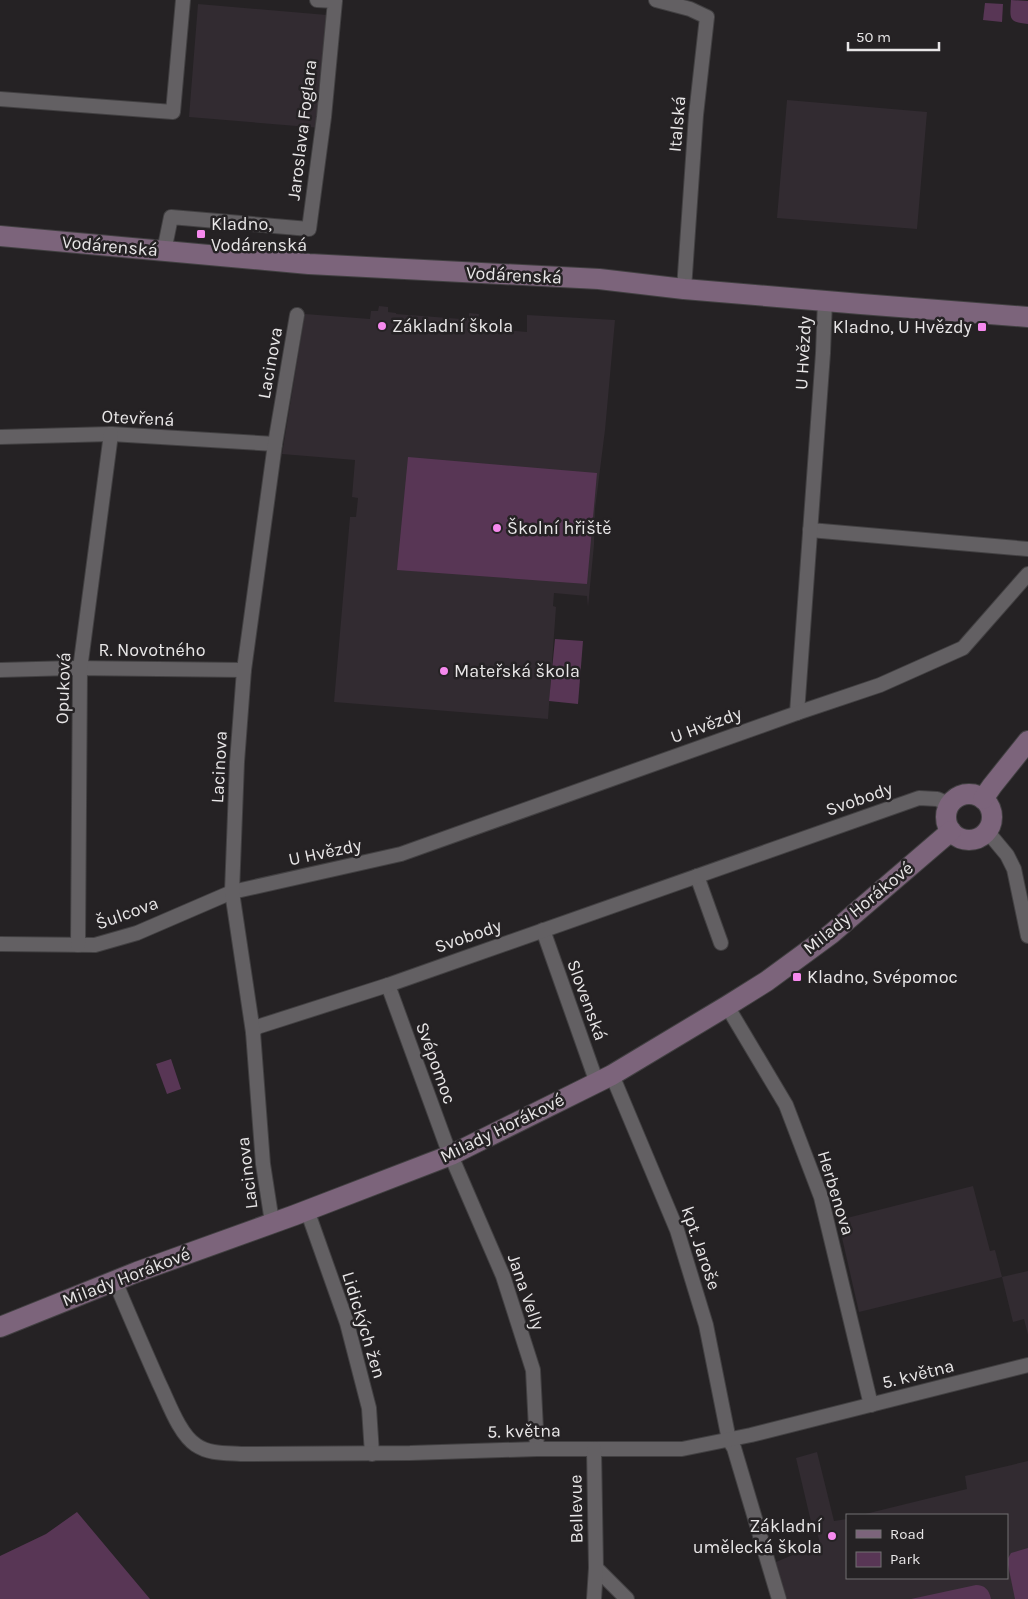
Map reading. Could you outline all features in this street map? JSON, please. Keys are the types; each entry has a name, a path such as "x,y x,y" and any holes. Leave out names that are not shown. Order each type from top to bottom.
{"main road":[{"name":"Vodárenská","path":"0,236 309,264 599,279 684,289 1028,317"},
{"path":"983,799 1028,742"},
{"path":"961,795 976,795 983,799 991,811 992,819 987,831 980,837 966,840 958,837 951,831 946,819 949,804 961,795"},
{"name":"Milady Horákové","path":"0,1326 451,1154 604,1079 767,981 830,934 951,831"}],"street":[{"path":"0,99 173,112 183,0"},
{"name":"Jaroslava Foglara","path":"164,251 171,217 309,228 324,117 335,1 317,0"},
{"name":"Italská","path":"656,0 690,9 707,17 696,115 684,289"},
{"name":"U Hvězdy","path":"232,892 401,854 798,713 825,300"},
{"name":"Lacinova","path":"272,1222 263,1164 253,1032 232,892 237,762 244,670 274,444 297,315"},
{"name":"Otevřená","path":"0,437 111,434 274,444"},
{"name":"Opuková","path":"78,945 80,668 111,434"},
{"path":"810,530 1028,549"},
{"path":"798,713 880,685 963,648 1028,574"},
{"name":"R. Novotného","path":"0,670 80,668 244,670"},
{"name":"Svobody","path":"253,1032 257,1027 388,985 919,798 937,799 949,804"},
{"path":"987,831 1006,855 1014,869 1028,936"},
{"path":"697,876 721,943"},
{"name":"Šulcova","path":"0,944 95,945 137,933 232,892"},
{"name":"Slovenská","path":"543,930 604,1079"},
{"name":"Svépomoc","path":"388,985 451,1154"},
{"name":"Herbenova","path":"727,1006 786,1105 821,1197 871,1405"},
{"name":"kpt. Jaroše","path":"604,1079 677,1230 706,1325 729,1440"},
{"name":"Jana Velly","path":"451,1154 503,1276 533,1370 537,1449"},
{"name":"Lidických žen","path":"307,1210 347,1323 369,1408 372,1454"},
{"name":"5. května","path":"115,1281 133,1326 175,1416 189,1439 197,1446 215,1453 372,1454 537,1449 682,1449 729,1440 1028,1365"},
{"path":"729,1440 734,1448 779,1599"},
{"name":"Bellevue","path":"594,1449 596,1568 594,1599"},
{"name":"Bellevue","path":"596,1568 627,1599"}],"shaded area":[{"path":"198,4 327,15 329,24 321,128 189,117"},
{"path":"787,100 927,112 917,229 777,218"},
{"path":"379,306 388,307 388,312 396,314 461,319 469,318 469,313 479,314 478,319 486,320 486,328 527,332 527,315 615,320 605,430 595,509 594,545 588,607 587,596 554,593 553,606 556,607 548,719 334,702 350,517 356,517 358,498 352,497 355,460 282,454 305,314 370,319 371,311 378,311"},
{"path":"973,1186 990,1251 995,1250 1002,1277 859,1312 840,1229 843,1219"},
{"path":"1028,1271 1028,1335 1024,1319 1013,1322 1002,1277"},
{"name":"Základní umělecká škola","path":"817,1452 834,1521 846,1519 846,1579 1008,1579 1008,1514 865,1514 967,1489 965,1476 1028,1461 1028,1599 787,1599 776,1562 795,1554 821,1547 815,1525 812,1526 796,1458"}],"green space":[{"path":"1011,0 1028,1 1028,24 1014,21 1010,11"},
{"path":"985,3 1003,4 1002,22 983,20"},
{"name":"Školní hřiště","path":"408,457 597,473 587,584 397,570"},
{"path":"555,639 583,641 578,704 549,701"},
{"path":"171,1059 181,1089 167,1094 156,1064"},
{"path":"77,1512 150,1599 0,1599 0,1556 46,1534"},
{"path":"1028,1548 1028,1599 1015,1599 1008,1565 1008,1558 1011,1553"},
{"path":"976,1585 986,1589 991,1599 911,1599"}],"place":[{"name":"Kladno, Vodárenská","path":"201,234"},
{"name":"Základní škola","path":"382,326"},
{"name":"Kladno, U Hvězdy","path":"982,327"},
{"name":"Školní hřiště","path":"497,528"},
{"name":"Mateřská škola","path":"444,671"},
{"name":"Kladno, Svépomoc","path":"797,977"},
{"name":"Základní umělecká škola","path":"832,1536"}]}
